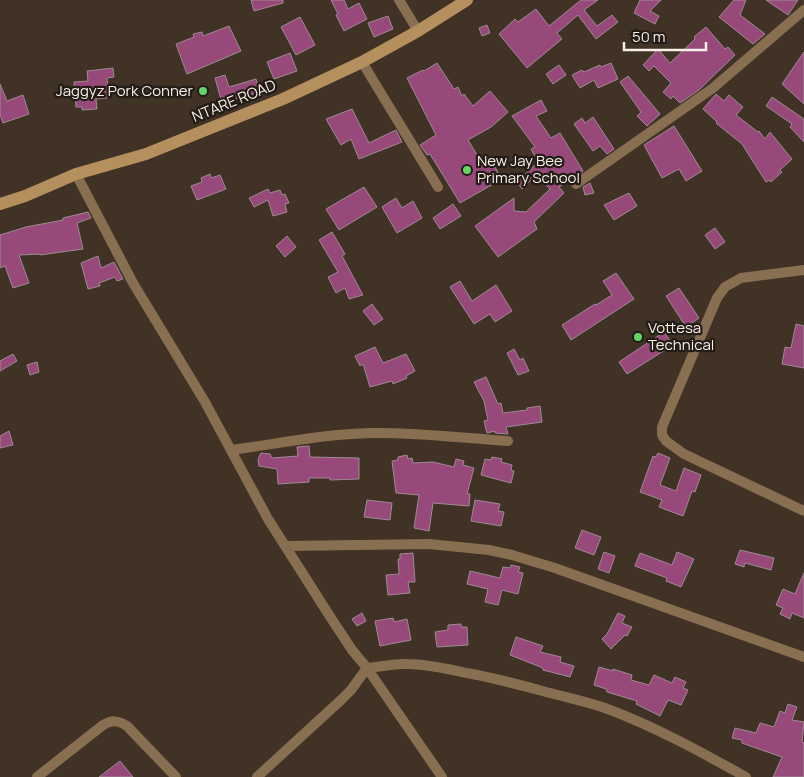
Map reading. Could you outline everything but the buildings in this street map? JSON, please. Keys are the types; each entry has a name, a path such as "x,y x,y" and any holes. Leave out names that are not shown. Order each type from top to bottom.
{"main road":[{"name":"NTARE ROAD","path":"0,204 25,196 76,174 146,154 283,99 362,62 418,31 466,0"}],"street":[{"path":"399,0 418,31"},
{"path":"576,184 713,88 800,20 804,10"},
{"path":"362,62 438,187"},
{"path":"76,174 133,283 205,402 268,519 338,629 442,777"},
{"path":"804,270 741,278 724,287 717,298 662,427 662,435 666,441 684,454 804,511"},
{"path":"231,450 368,433 508,442"},
{"path":"285,546 429,544 489,550 564,571 804,657"},
{"path":"367,668 396,664 431,667 494,678 578,700 631,719 698,750 746,777"},
{"path":"257,777 341,700 367,668"},
{"path":"37,777 103,724 110,721 120,721 176,777"}],"place":[{"name":"Jaggyz Pork Conner","path":"203,91"},
{"name":"New Jay Bee Primary School","path":"467,170"},
{"name":"Vottesa Technical","path":"638,337"}]}
